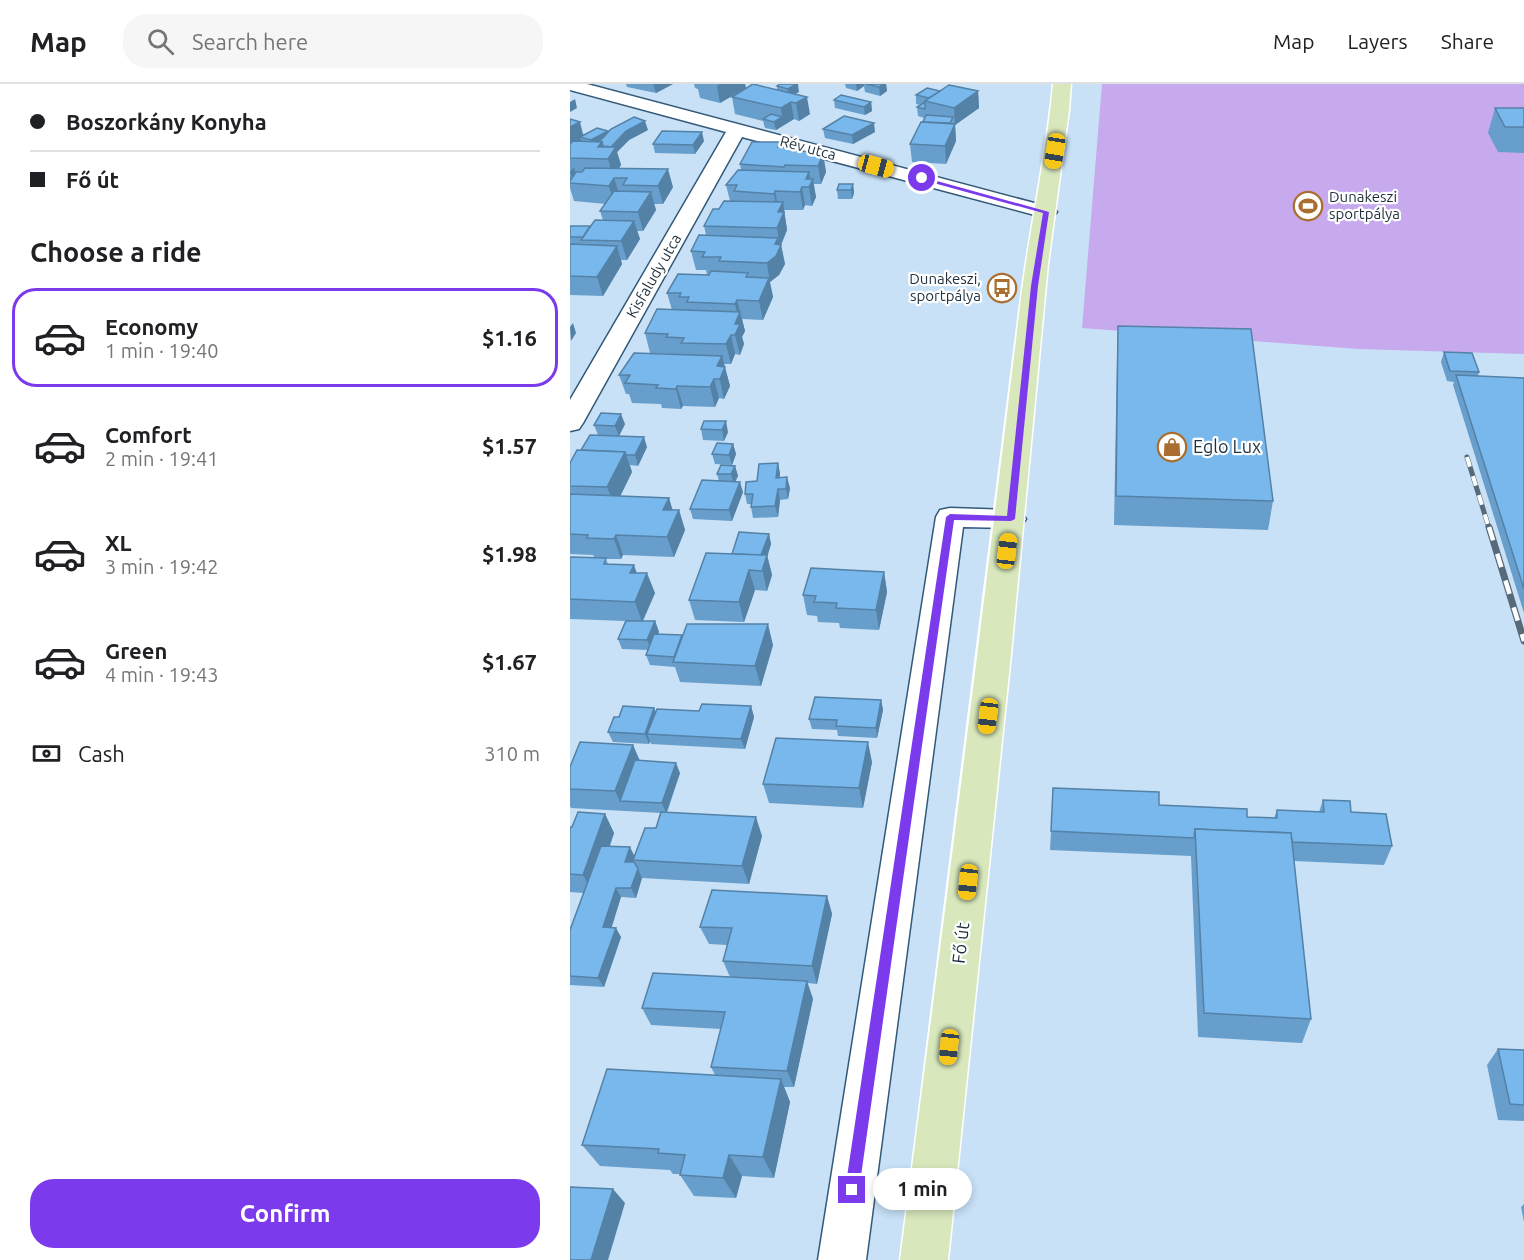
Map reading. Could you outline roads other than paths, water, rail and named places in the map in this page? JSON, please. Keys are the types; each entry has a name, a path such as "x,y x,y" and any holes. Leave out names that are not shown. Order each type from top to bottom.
{"main road":[{"name":"Fő út","path":"924,1260 1011,519 1034,286 1062,84"}],"street":[{"name":"Rév utca","path":"570,86 600,88 737,129 1046,212"},
{"name":"Kisfaludy utca","path":"570,423 737,129"},
{"path":"842,1260 950,517 1011,519"}],"railway":[{"path":"1467,457 1489,528"},
{"path":"1489,527 1524,641"}],"place":[{"name":"Dunakeszi sportpálya","path":"1308,206"},
{"name":"Dunakeszi, sportpálya","path":"1002,288"},
{"name":"Eglo Lux","path":"1172,447"}]}
